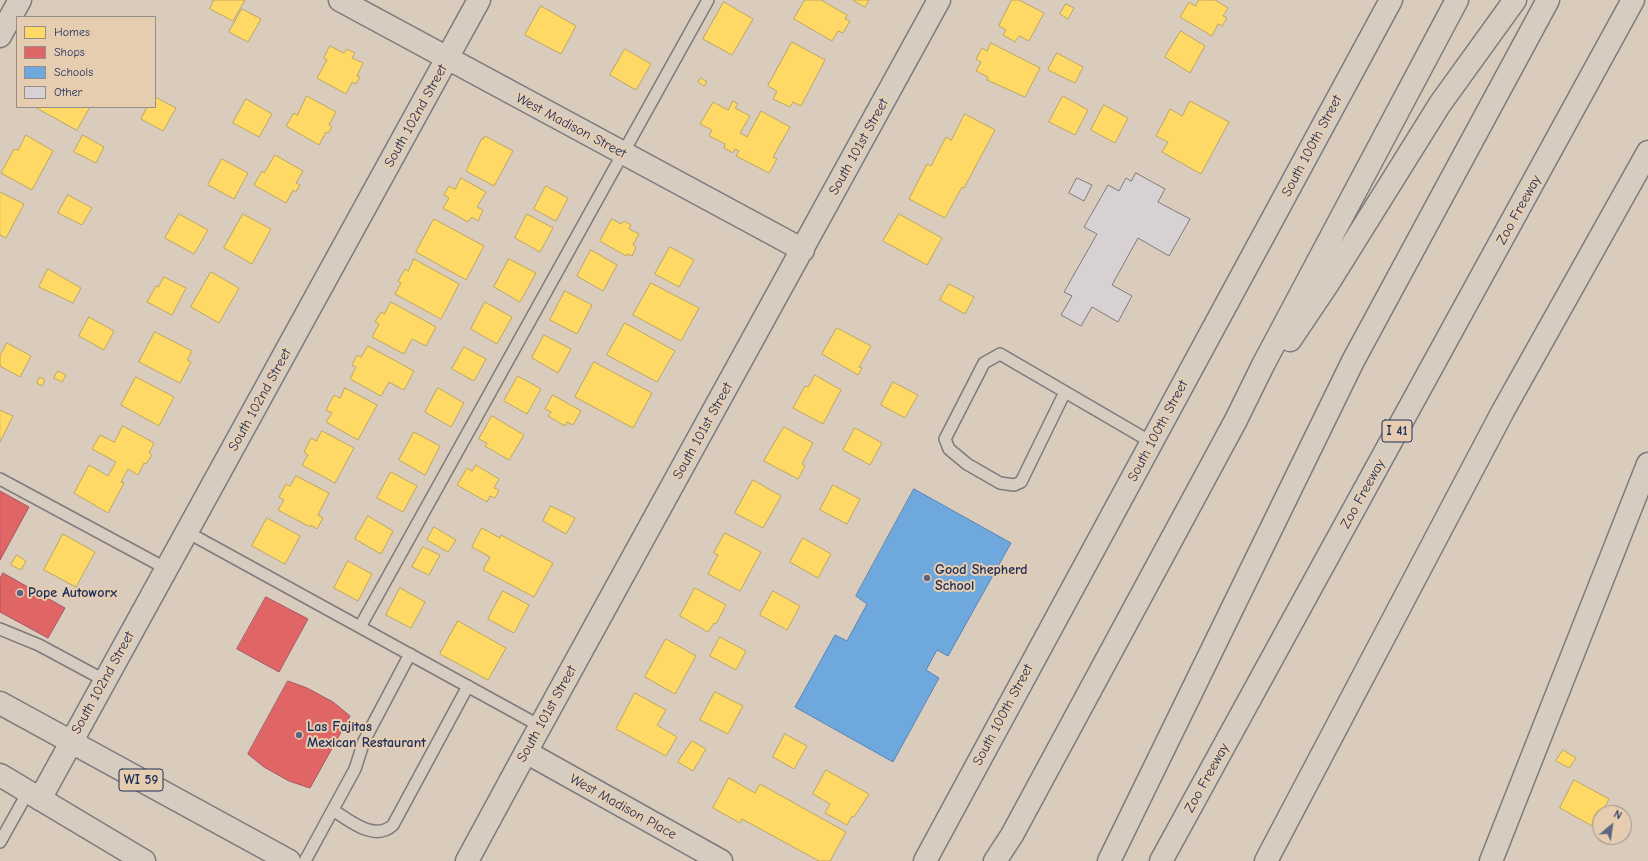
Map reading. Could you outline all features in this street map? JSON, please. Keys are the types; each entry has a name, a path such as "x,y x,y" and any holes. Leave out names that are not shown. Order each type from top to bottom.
{"main road":[{"path":"0,36 20,0"},
{"name":"West Madison Street","path":"340,0 803,250"},
{"name":"South 102nd Street","path":"34,795 70,742 167,569 479,0"},
{"name":"South 101st Street","path":"467,861 939,0"},
{"name":"South 100th Street","path":"925,861 1391,0"},
{"path":"995,861 1012,835 1236,420 1263,365 1457,0"},
{"path":"1236,420 1329,282 1440,104 1515,0"},
{"path":"1109,861 1353,361 1548,0"},
{"name":"Zoo Freeway","path":"1161,861 1633,0"},
{"path":"1266,861 1503,411 1648,152"},
{"path":"1491,861 1648,464"},
{"name":"WI 59","path":"0,703 289,861"},
{"name":"West Madison Place","path":"526,752 721,861"},
{"path":"0,775 144,861"},
{"path":"1004,861 1012,835"}],"lane":[{"path":"360,627 624,154 708,0"},
{"path":"1065,392 1021,482 1014,485 1000,483 967,464 949,449 945,439 984,363 1000,354 1151,442"},
{"path":"0,479 167,569"},
{"path":"187,532 540,726"},
{"path":"0,629 39,645 104,680"},
{"path":"305,861 355,769 364,741 410,654"},
{"path":"333,810 359,827 379,832 388,831 394,825 468,686"},
{"path":"0,842 34,795"}],"building: Homes":[{"path":"214,0 245,0 233,21 210,9"},
{"path":"805,0 821,0 847,15 845,19 850,21 843,33 838,31 832,41 794,19"},
{"path":"853,0 869,0 865,7"},
{"path":"1012,0 1019,0 1044,13 1029,41 1019,36 1015,42 1003,35 1006,30 999,26"},
{"path":"1199,0 1215,0 1228,8 1223,16 1227,18 1222,26 1218,24 1212,36 1180,17 1189,2 1195,6"},
{"path":"724,2 753,19 732,55 703,39"},
{"path":"1066,4 1074,8 1068,19 1060,14"},
{"path":"541,6 576,26 561,54 525,35"},
{"path":"242,9 261,19 248,42 229,32"},
{"path":"1181,31 1205,46 1190,73 1165,57"},
{"path":"792,42 825,60 801,106 793,102 790,107 773,99 777,91 768,86"},
{"path":"991,43 1040,68 1025,97 987,80 988,77 976,71 981,62 976,59 982,48 987,51"},
{"path":"330,46 344,53 347,49 355,53 352,58 363,63 357,76 360,77 356,84 352,82 346,94 317,78 327,60 324,58"},
{"path":"625,49 651,64 636,90 610,75"},
{"path":"1057,53 1083,67 1075,83 1048,70"},
{"path":"701,78 707,82 704,86 698,82"},
{"path":"307,96 336,112 329,125 332,127 328,133 326,132 319,145 286,126 294,113 297,115"},
{"path":"1063,96 1088,110 1075,135 1049,122"},
{"path":"156,98 176,108 163,131 141,119 146,108 156,108"},
{"path":"246,99 272,114 259,137 233,123"},
{"path":"733,101 738,104 735,108 750,116 740,133 747,137 761,111 790,127 773,157 777,159 769,173 736,156 739,151 735,149 733,153 724,148 725,144 709,136 712,130 700,124 713,102 728,110"},
{"path":"1190,101 1229,122 1201,174 1162,152 1168,142 1156,136 1170,109 1182,116"},
{"path":"1104,105 1128,118 1115,143 1091,130"},
{"path":"37,108 89,108 77,130"},
{"path":"965,114 995,130 964,188 962,187 945,218 909,199 927,164 931,166 946,137 951,140"},
{"path":"26,135 53,151 32,190 1,173 14,149 18,150"},
{"path":"83,135 104,147 96,163 74,152"},
{"path":"485,136 513,151 494,186 466,171 482,138 483,139"},
{"path":"275,155 303,171 296,183 300,185 296,192 293,190 286,203 254,185 262,171 264,173"},
{"path":"222,159 248,173 234,199 208,185"},
{"path":"461,178 486,192 477,207 483,210 478,221 472,217 468,222 443,208 449,198 444,195 449,186 455,189"},
{"path":"546,186 568,198 556,221 534,209"},
{"path":"0,192 24,204 6,238 0,235"},
{"path":"68,195 92,208 82,225 58,213"},
{"path":"179,214 208,230 194,254 165,238"},
{"path":"243,214 271,229 252,264 224,248"},
{"path":"527,214 553,228 540,252 515,238"},
{"path":"899,214 942,238 927,265 883,241"},
{"path":"434,219 484,246 466,280 416,252"},
{"path":"612,219 621,224 624,221 631,225 629,229 639,234 633,245 636,247 632,256 628,254 626,256 600,241"},
{"path":"670,247 694,260 679,287 655,274"},
{"path":"591,250 617,265 603,291 577,276"},
{"path":"414,259 459,284 441,319 395,294 401,283 398,281 405,269 408,271"},
{"path":"509,259 536,273 520,302 494,287"},
{"path":"48,269 81,288 73,303 39,287"},
{"path":"211,272 239,288 219,323 191,307"},
{"path":"164,277 186,288 172,315 147,302 156,286 158,287"},
{"path":"651,283 699,308 681,341 633,315"},
{"path":"949,284 974,297 965,314 940,300"},
{"path":"565,291 592,305 577,334 550,320"},
{"path":"391,302 436,327 426,346 412,339 404,354 372,337 379,324 375,322 381,312 384,314"},
{"path":"485,302 512,317 497,344 471,329"},
{"path":"89,317 114,331 104,350 79,336"},
{"path":"625,323 675,351 657,382 607,355"},
{"path":"837,328 871,346 859,367 862,368 858,375 822,354"},
{"path":"155,332 192,351 187,360 191,362 180,383 139,362"},
{"path":"544,335 571,349 558,373 532,358"},
{"path":"7,343 31,356 20,377 0,366 0,356"},
{"path":"368,346 414,371 404,390 389,382 381,396 350,379 356,367 352,365 357,355 361,357"},
{"path":"464,347 486,359 474,381 452,369"},
{"path":"594,362 652,393 633,428 575,397"},
{"path":"58,371 66,375 62,382 54,378"},
{"path":"815,375 841,390 823,424 793,408 805,386 808,387"},
{"path":"518,376 541,389 527,414 504,401"},
{"path":"40,377 45,380 42,386 37,383"},
{"path":"136,377 174,397 159,426 121,405"},
{"path":"893,382 918,395 905,418 881,405"},
{"path":"345,388 377,405 358,440 326,422 332,413 326,410 334,395 340,398"},
{"path":"438,388 464,403 451,427 425,412"},
{"path":"553,395 581,411 573,425 567,422 565,426 548,416 551,412 545,409"},
{"path":"0,410 13,416 0,442"},
{"path":"492,416 524,435 509,460 485,446 487,443 479,439"},
{"path":"123,426 154,443 149,453 152,455 146,464 144,463 138,475 128,469 121,482 124,483 108,513 74,493 89,465 108,476 116,462 92,449 100,435 114,442"},
{"path":"784,427 813,443 802,464 805,466 798,479 764,461"},
{"path":"855,428 882,443 870,465 843,450"},
{"path":"322,431 354,448 335,483 302,465 308,455 304,452 311,438 316,441"},
{"path":"414,432 440,446 425,475 399,460"},
{"path":"476,465 499,479 494,488 499,490 495,498 490,496 487,502 457,485 467,468 472,471"},
{"path":"391,472 417,486 403,512 377,498"},
{"path":"296,476 329,493 318,515 323,518 317,529 311,525 310,527 278,510 284,500 279,497 286,484 290,486"},
{"path":"753,480 781,496 763,528 735,513"},
{"path":"833,485 860,499 847,524 820,510"},
{"path":"551,506 575,518 566,534 543,521"},
{"path":"368,516 393,531 381,554 355,539"},
{"path":"267,518 300,536 285,564 252,546"},
{"path":"434,527 456,540 448,552 427,540"},
{"path":"482,528 500,538 501,535 553,563 534,597 483,570 490,557 472,547"},
{"path":"725,533 761,552 740,591 708,574 718,555 714,553"},
{"path":"63,534 95,552 76,587 44,570"},
{"path":"803,538 831,554 818,578 790,562"},
{"path":"423,547 440,555 429,575 412,567"},
{"path":"17,555 26,561 21,570 11,565"},
{"path":"348,561 372,574 358,601 334,588"},
{"path":"400,588 425,602 411,628 386,615"},
{"path":"695,588 726,605 716,624 714,623 708,632 680,616"},
{"path":"503,591 529,605 514,633 488,619"},
{"path":"773,591 800,606 787,630 760,615"},
{"path":"458,621 506,648 488,680 440,654"},
{"path":"720,637 746,651 736,670 710,656"},
{"path":"666,639 696,656 675,694 645,677"},
{"path":"715,692 743,706 728,734 700,720"},
{"path":"635,693 666,710 657,725 677,737 666,756 616,729"},
{"path":"785,734 807,746 794,769 773,757"},
{"path":"692,741 706,749 693,771 678,762"},
{"path":"1563,750 1576,758 1569,768 1556,761"},
{"path":"826,770 869,794 847,825 825,813 830,804 813,794"},
{"path":"729,778 755,793 760,784 846,832 830,861 819,861 742,819 740,823 713,808"},
{"path":"1574,780 1609,799 1606,805 1592,805 1592,826 1560,808"}],"building: Shops":[{"path":"0,491 29,507 0,560"},
{"name":"Pope Autoworx","path":"3,573 65,608 48,638 0,612 0,579"},
{"path":"266,597 308,619 279,672 237,649"},
{"name":"Las Fajitas Mexican Restaurant","path":"288,681 307,688 333,702 350,716 310,788 289,781 264,767 248,754"}],"building: Schools":[{"path":"914,489 1011,543 948,656 937,650 926,670 939,678 893,762 795,707 835,635 847,641 867,604 856,596"}],"building: Other":[{"path":"1136,173 1165,189 1158,202 1190,219 1169,256 1138,238 1112,285 1132,296 1118,322 1092,307 1081,326 1061,315 1072,296 1064,292 1097,234 1084,227 1108,185 1119,191 1126,178 1131,181"},
{"path":"1077,178 1092,185 1084,201 1069,193"}],"place":[{"name":"Good Shepherd School","path":"927,578"},
{"name":"Pope Autoworx","path":"20,593"},
{"name":"Las Fajitas Mexican Restaurant","path":"299,735"}]}
